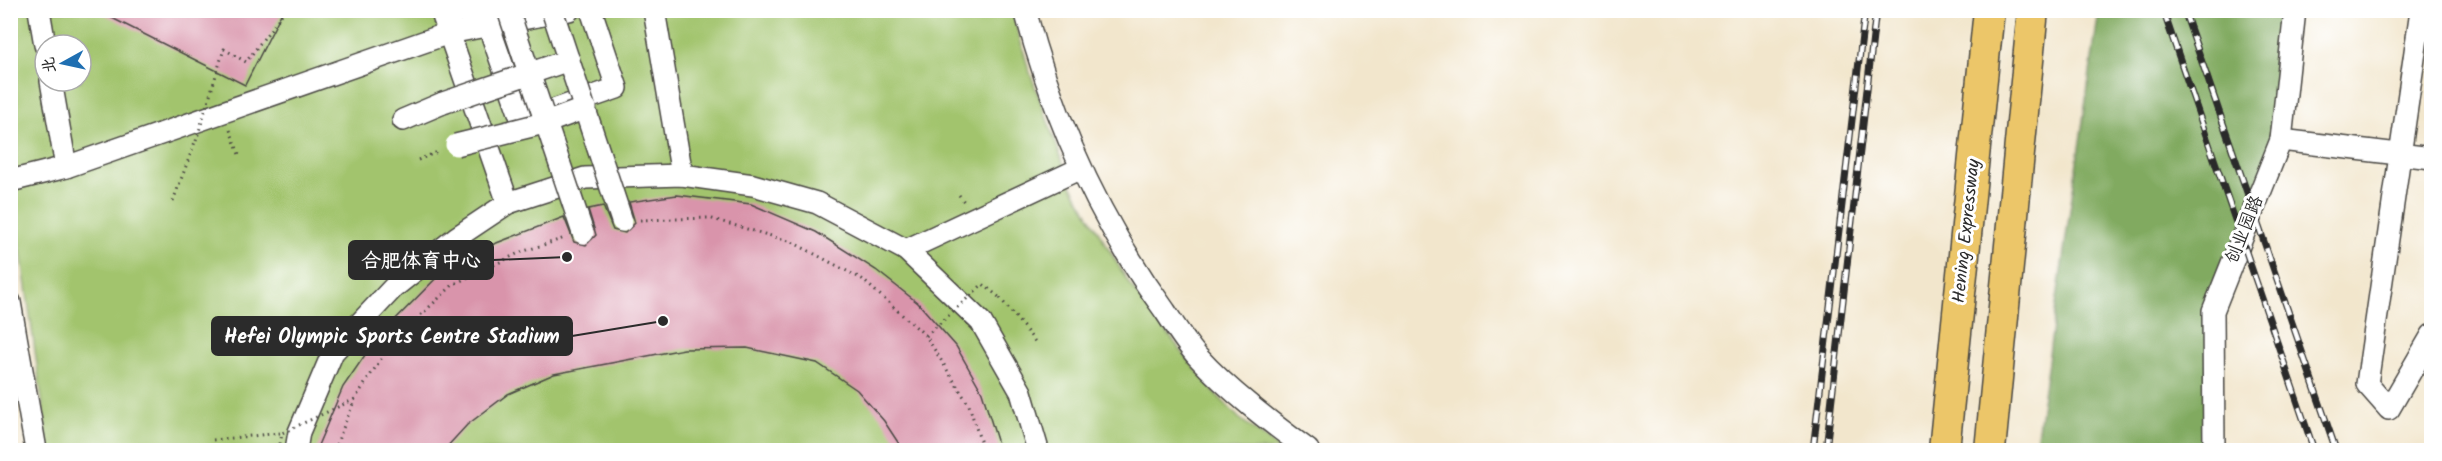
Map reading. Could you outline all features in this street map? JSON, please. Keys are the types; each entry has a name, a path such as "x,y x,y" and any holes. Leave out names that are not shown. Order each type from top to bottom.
{"highway":[{"name":"Hening Expressway","path":"1944,450 1989,10"},
{"path":"1990,450 2033,10"}],"street":[{"path":"39,10 43,33"},
{"path":"441,10 508,203"},
{"path":"508,10 548,122 583,232"},
{"path":"552,10 622,220"},
{"path":"10,181 66,168 486,18 569,10"},
{"path":"486,18 522,121 617,88 591,10"},
{"path":"654,10 682,175"},
{"path":"1025,10 1041,71 1079,169 1139,275 1197,355 1274,424 1308,450"},
{"name":"创业园路","path":"2214,450 2213,310 2281,140 2295,10"},
{"path":"2421,10 2367,384 2389,409 2432,335"},
{"path":"403,120 443,103 569,60"},
{"path":"53,93 66,168"},
{"path":"456,145 548,122 586,108"},
{"path":"2281,140 2432,158"},
{"path":"906,250 1079,169"},
{"path":"296,450 299,432 333,352 393,288 457,237 508,203 585,178 682,175 753,185 817,203 906,250 981,322 1021,392 1038,450"},
{"path":"10,302 36,450"}],"path":[{"path":"173,201 196,141 224,49 246,62 285,10"},
{"path":"223,111 240,157"},
{"path":"418,160 456,145"},
{"path":"622,220 709,218 792,242 862,279 926,336 969,405 984,450"},
{"path":"334,450 355,399 392,342 454,284 521,252 583,232"},
{"path":"926,336 983,284 1000,298 1036,344"},
{"path":"213,440 282,433 355,399"},
{"path":"279,450 282,433"}],"green space":[{"path":"10,11 1012,11 1028,67 1071,185 1130,285 1211,389 1239,418 1281,450 49,450 11,181"},
{"path":"2099,11 2295,11 2281,140 2213,311 2214,450 2035,450"}],"building":[{"path":"96,10 283,10 245,85"},
{"path":"677,195 751,204 816,232 876,270 918,303 956,346 982,392 1000,450 903,450 884,421 857,390 817,363 747,348 684,349 554,374 508,394 467,425 444,450 316,450 343,387 376,339 455,259 564,217 574,242 586,245 596,235 588,209 603,206 613,230 625,233 635,223 629,202"}],"railway":[{"path":"1813,450 1865,10"},
{"path":"1826,450 1876,10"},
{"path":"2163,10 2314,450"},
{"path":"2184,10 2336,450"}],"place":[{"name":"合肥体育中心","path":"567,257"},
{"name":"Hefei Olympic Sports Centre Stadium","path":"663,321"}]}
